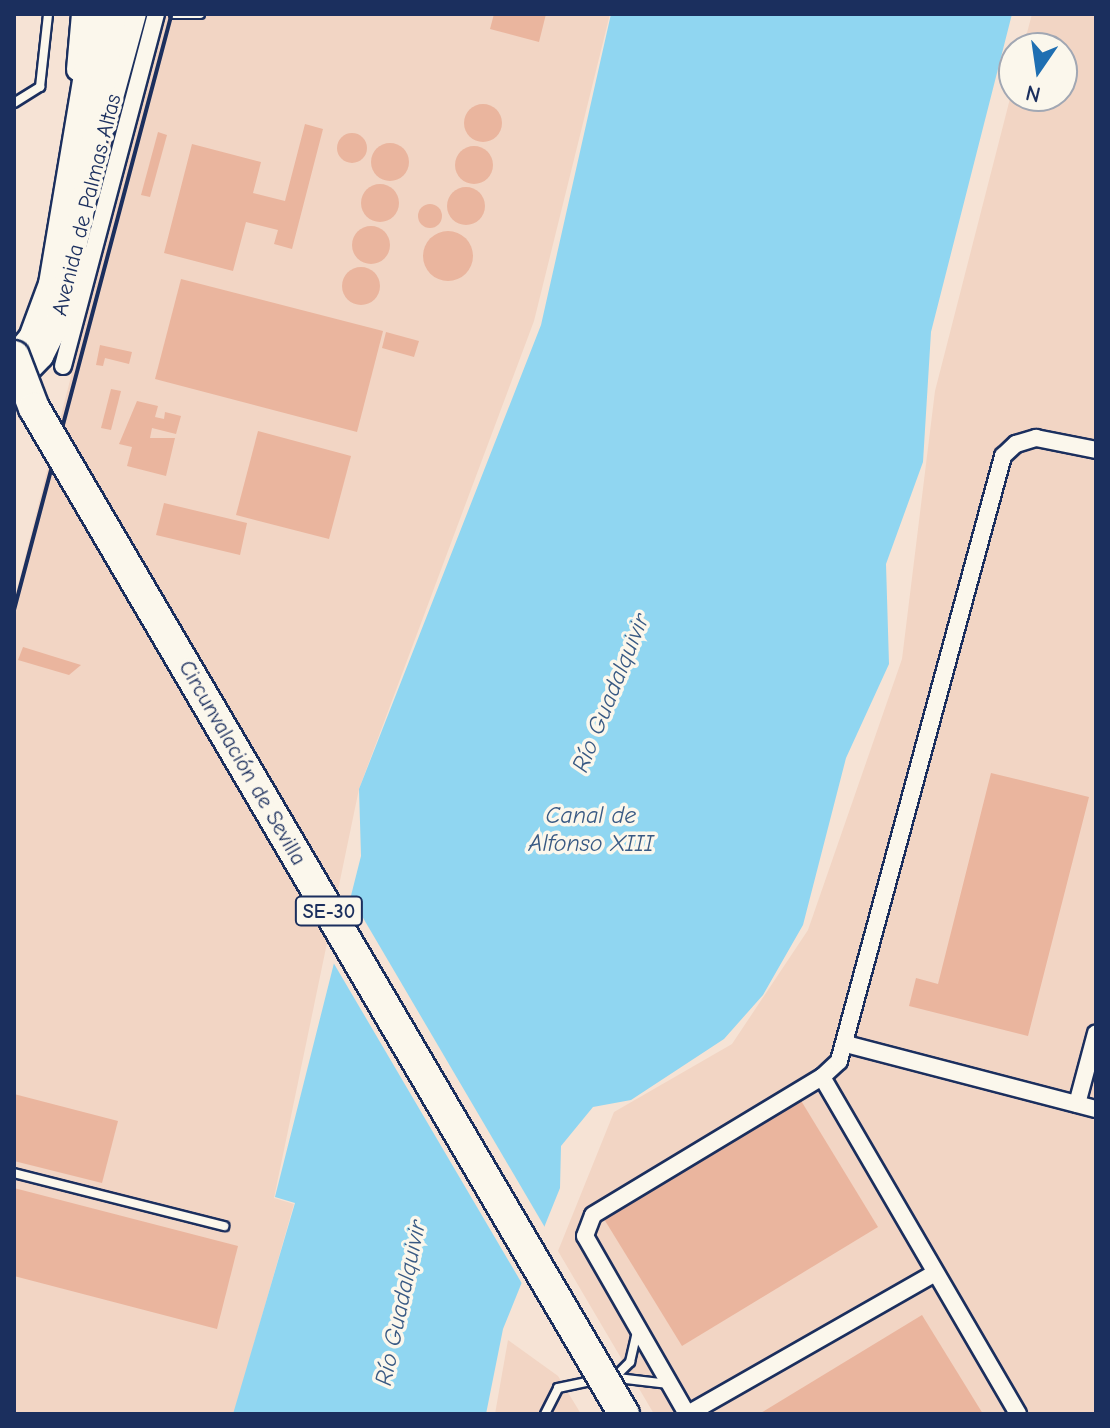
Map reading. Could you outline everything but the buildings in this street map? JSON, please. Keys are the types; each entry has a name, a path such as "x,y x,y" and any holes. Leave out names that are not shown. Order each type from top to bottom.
{"highway":[{"name":"Circunvalación de Sevilla","path":"14,357 34,408 624,1414"}],"main road":[{"path":"77,186 96,14"},
{"path":"77,186 114,14"},
{"name":"Avenida de Palmas Altas","path":"14,357 41,316 77,186"},
{"name":"Avenida de Palmas Altas","path":"14,384 41,356 59,320 77,186"}],"street":[{"name":"Avenida de Palmas Altas","path":"77,186 82,14"},
{"name":"Avenida de Palmas Altas","path":"77,186 136,14"},
{"path":"63,366 156,14"},
{"path":"935,1273 687,1414 585,1236 593,1215 822,1077 839,1061 1003,456 1016,444 1036,438 1096,450"},
{"path":"1077,1104 1096,1033"},
{"path":"846,1044 1096,1109"},
{"path":"822,1077 1018,1414"}],"lane":[{"path":"14,103 40,87 48,14"},
{"path":"174,14 200,14"},
{"path":"14,1173 224,1226"},
{"path":"616,1376 630,1362 637,1329"},
{"path":"545,1414 558,1388 616,1376 669,1384"}],"shaded area":[{"path":"163,14 610,14 534,321 359,789 274,1198 294,1204 234,1414 14,1414 14,601"},
{"path":"1032,14 1096,14 1096,1414 654,1414 558,1251 614,1112 732,1044 808,930 902,659 935,391 1007,112 1078,112 1078,32 1027,32"},
{"path":"508,1340 558,1376 581,1414 495,1414"}],"water":[{"name":"Canal de Alfonso XIII","path":"611,14 1012,14 1007,32 998,32 998,69 931,332 923,462 886,564 889,664 846,758 803,925 763,995 724,1039 631,1100 593,1107 561,1146 560,1188 503,1329 486,1414 233,1414 295,1203 275,1197 361,856 359,789 541,325"}],"pier":[{"path":"349,894 547,1231 524,1287 333,962"}],"railway":[{"path":"14,610 171,16"}],"water label":[{"name":"Río Guadalquivir","path":"611,693"},
{"name":"Río Guadalquivir","path":"401,1303"}]}
